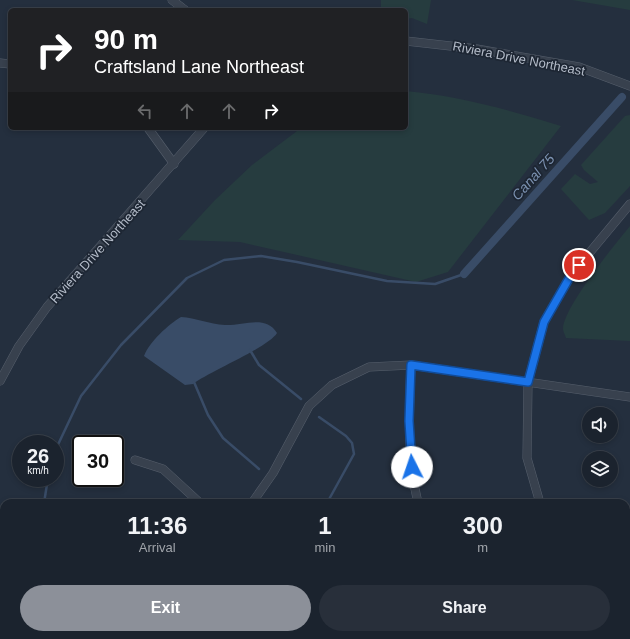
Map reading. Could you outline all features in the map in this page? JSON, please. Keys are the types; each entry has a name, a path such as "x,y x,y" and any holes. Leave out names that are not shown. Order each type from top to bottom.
{"street":[{"path":"172,0 183,8"},
{"name":"Riviera Drive Northeast","path":"408,42 477,49 579,67 630,86"},
{"path":"149,130 174,164"},
{"name":"Riviera Drive Northeast","path":"0,381 19,346 47,307 202,130"},
{"path":"539,499 527,458 528,382 544,322 571,275 630,204"},
{"path":"411,365 409,421 413,483 417,499"},
{"path":"255,499 273,473 309,406 332,385 370,367 411,365 630,397"},
{"path":"135,460 163,469 196,499"}],"green space":[{"path":"381,0 431,0 427,24 412,18 408,19 408,8 381,8"},
{"path":"572,0 630,0 630,10"},
{"path":"408,91 445,96 484,104 561,126 448,272 416,282 240,242 178,240 215,200 252,165 298,130 408,130"},
{"path":"630,115 630,186 605,213 589,220 561,189 575,174 590,184 598,182 584,170 581,165 625,116"},
{"path":"630,226 630,341 566,338 563,329 565,319 571,307 591,276"}],"water":[{"path":"181,317 225,325 260,322 272,327 277,333 272,339 251,352 193,384 185,385 144,356 150,345 160,334"}],"waterway":[{"name":"Canal 75","path":"464,274 622,97"},
{"path":"63,435 81,396 121,345 187,278 224,260 261,256 387,281 435,284 464,274"},
{"path":"250,350 259,365 301,399"},
{"path":"194,382 208,415 223,438 259,469"},
{"path":"319,417 346,436 352,443 354,454 329,499"},
{"path":"45,499 47,487"}],"route":[{"path":"412,467 409,421 411,365 528,382 544,322 571,275 579,265"}]}
